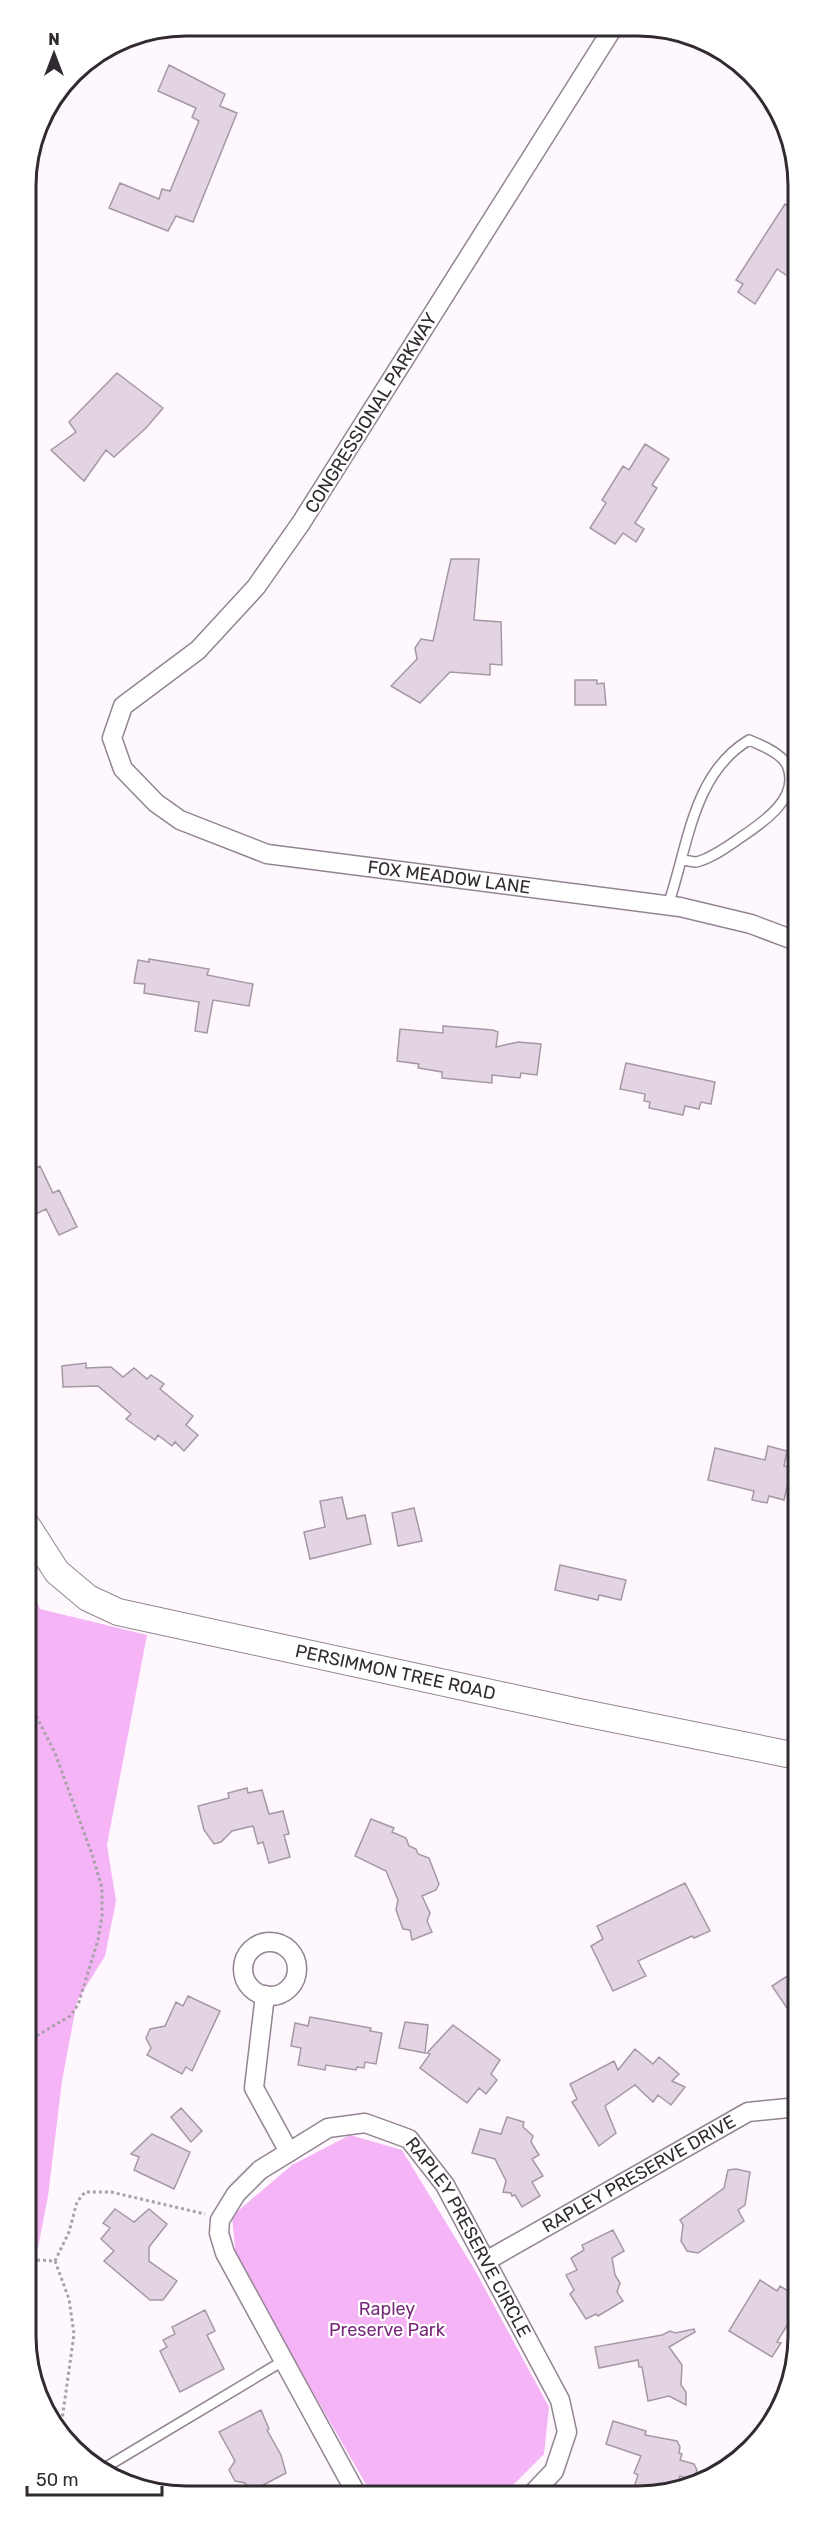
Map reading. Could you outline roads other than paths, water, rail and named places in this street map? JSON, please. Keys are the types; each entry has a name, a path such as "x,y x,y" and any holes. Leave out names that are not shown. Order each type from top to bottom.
{"main road":[{"name":"PERSIMMON TREE ROAD","path":"36,1540 57,1572 88,1598 118,1612 574,1711 788,1754"}],"street":[{"name":"CONGRESSIONAL PARKWAY","path":"123,769 112,738 123,706 198,650 256,587 306,516 609,36"},
{"name":"FOX MEADOW LANE","path":"123,769 156,803 180,820 267,854 668,905 751,924 788,939"},
{"path":"265,1995 254,2088 289,2152"},
{"name":"RAPLEY PRESERVE DRIVE","path":"486,2261 748,2112 788,2106"},
{"name":"RAPLEY PRESERVE CIRCLE","path":"283,2361 225,2253 219,2233 220,2220 236,2194 260,2170 328,2128 365,2124 409,2139 445,2185 560,2400 567,2432 554,2471 540,2486"},
{"path":"283,2361 352,2486"}],"lane":[{"path":"668,905 682,860 690,823 704,789 731,751 749,740 770,749 787,764 788,770"},
{"path":"682,860 695,862 721,851 769,817 782,800 788,786"},
{"path":"109,2465 283,2361"}],"park label":[{"name":"Rapley Preserve Park","path":"387,2319"}]}
